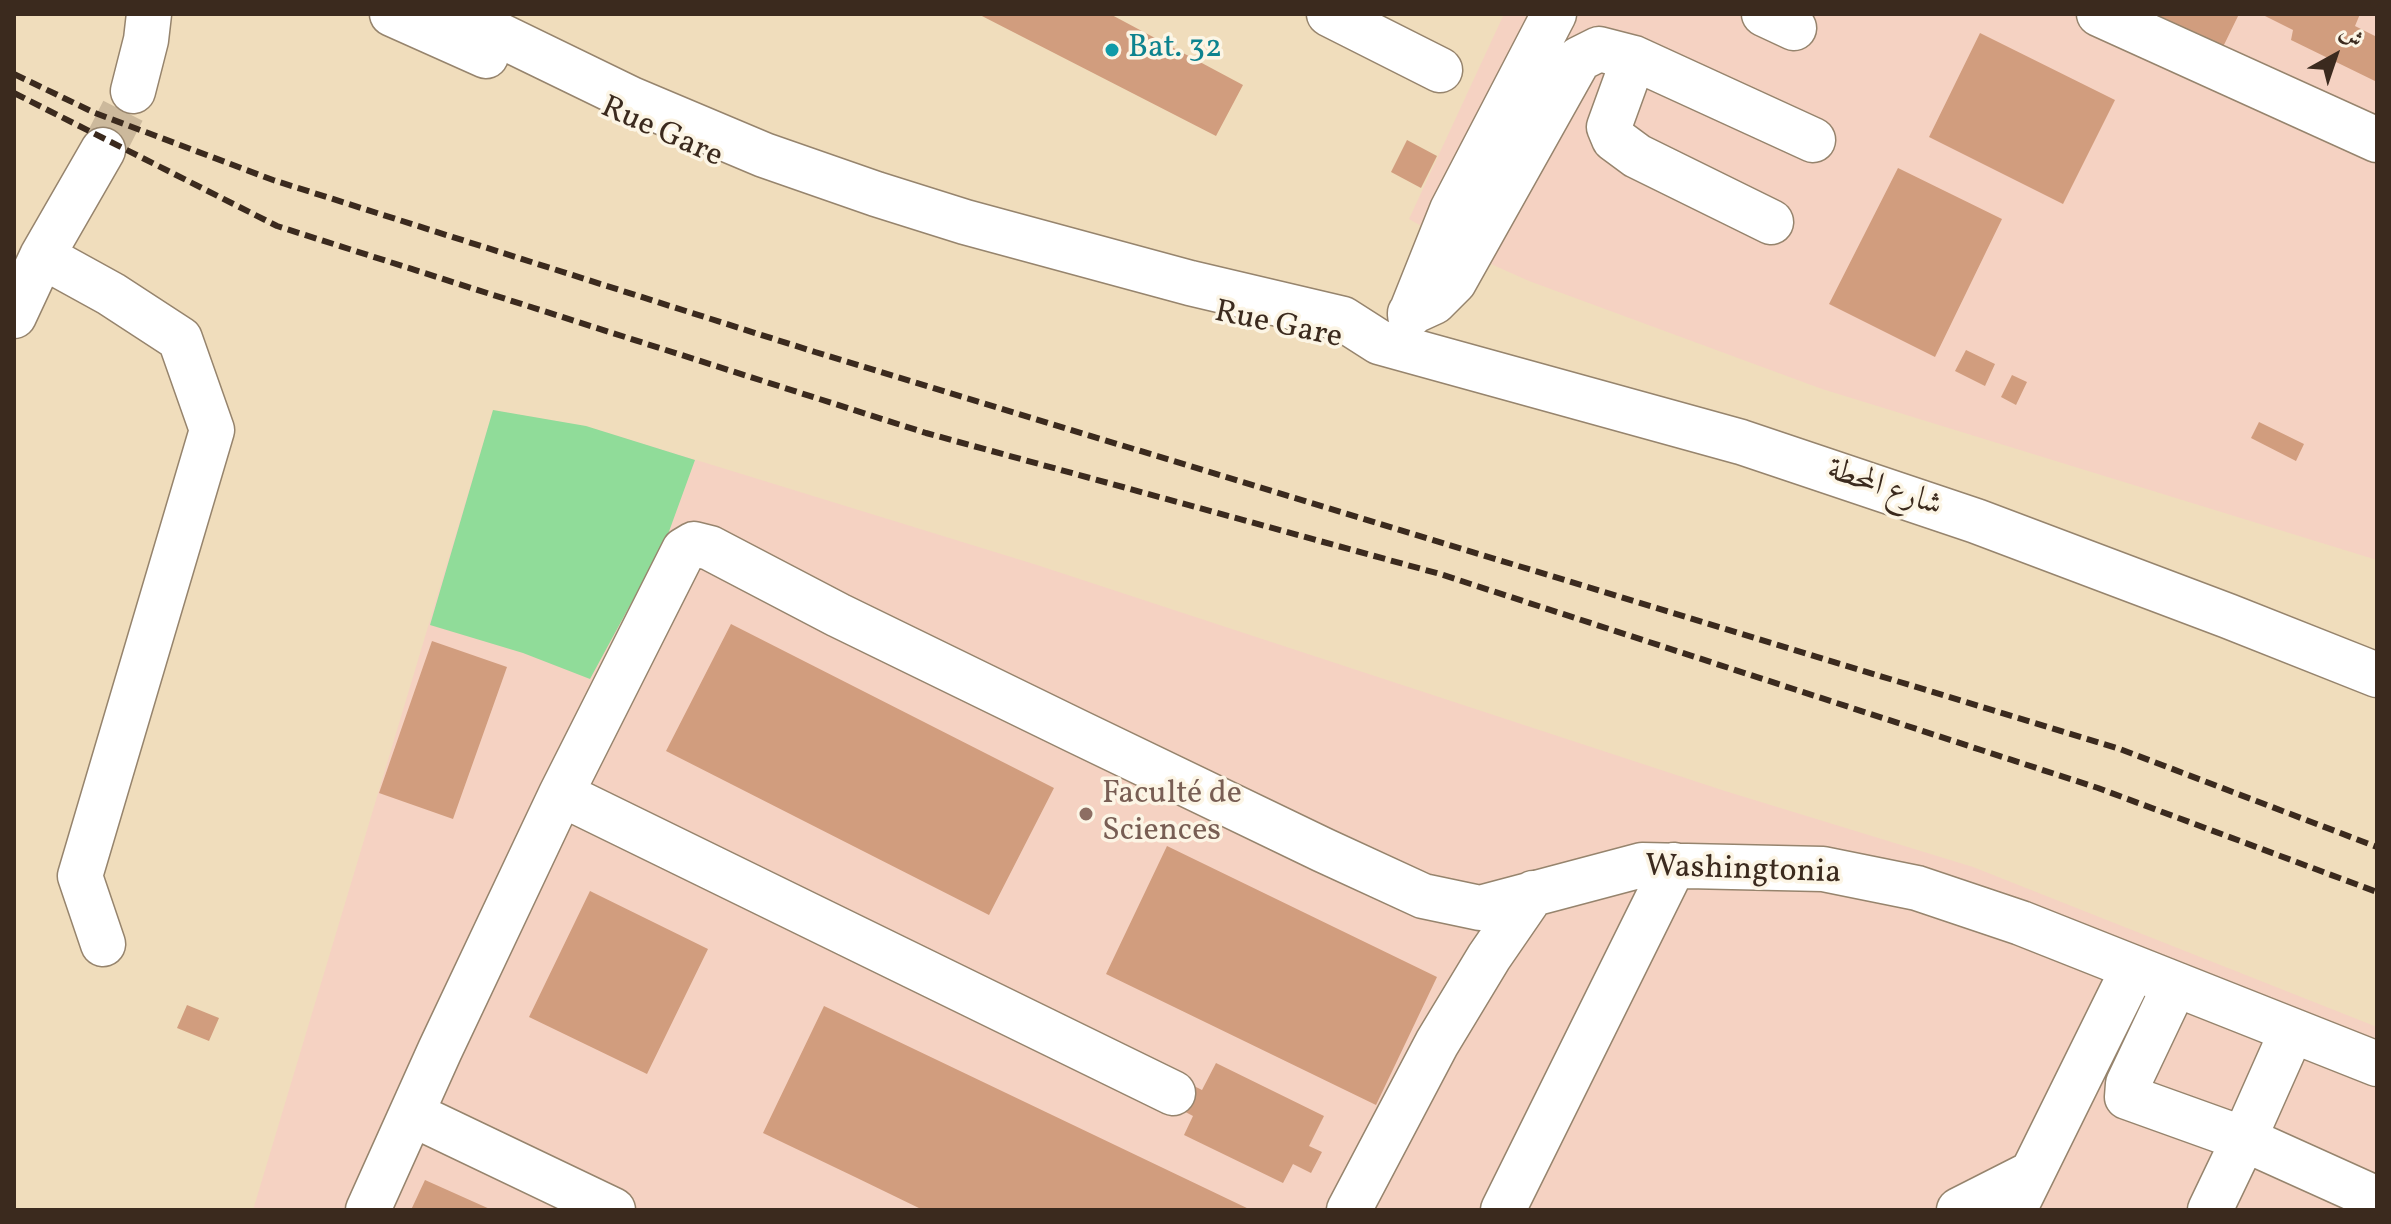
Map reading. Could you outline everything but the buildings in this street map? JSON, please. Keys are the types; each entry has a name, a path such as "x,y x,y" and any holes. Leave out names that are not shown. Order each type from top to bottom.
{"main road":[{"path":"133,91 149,14"},
{"name":"Rue Gare","path":"392,14 747,172 868,215 1184,307 1336,343 1397,335"},
{"name":"Rue Gare","path":"456,14 631,99 764,155 965,222 1397,335"},
{"path":"1329,14 1440,70"},
{"path":"1397,335 1452,210 1554,14"},
{"path":"2099,14 2377,140"},
{"path":"1397,335 1454,282 1579,59 1599,49 1634,58 1813,140"},
{"path":"1634,58 1609,127 1614,139 1637,156 1771,222"},
{"path":"14,316 42,256 103,150"},
{"path":"42,256 111,294 180,339 212,430 80,876 103,944"},
{"name":"شارع المحطة","path":"1397,335 1770,452 1976,521 2377,675"},
{"name":"Washingtonia","path":"561,794 684,550 694,544 710,548 838,615 1061,724 1423,896 1480,908 1642,865 1823,869 1917,888 2021,923 2377,1064"},
{"path":"368,1210 561,794 1173,1093"},
{"path":"1503,1210 1674,865"},
{"path":"1349,1210 1437,1043 1489,957 1533,893"},
{"path":"1959,1210 2023,1192 2133,969"},
{"path":"2175,985 2128,1084 2127,1097 2244,1139 2377,1199"},
{"path":"2210,1210 2292,1031"},
{"path":"412,1114 613,1210"}],"shaded area":[{"path":"1504,14 2377,14 2377,560 1822,389 1529,281 1482,260 1409,219"},
{"name":"Faculté de Sciences","path":"493,410 586,426 1037,565 1725,791 1973,867 2377,1027 2377,1210 253,1210"}],"green space":[{"path":"493,410 586,426 695,460 667,537 590,679 523,653 430,625"}],"tunnel":[{"path":"103,150 133,91"}],"railway":[{"path":"14,74 95,113 273,180 815,352 2120,749 2377,847"},
{"path":"14,93 277,226 926,433 1440,574 2098,788 2377,892"}],"place":[{"name":"Bat. 32","path":"1112,50"},
{"name":"Faculté de Sciences","path":"1086,814"}]}
